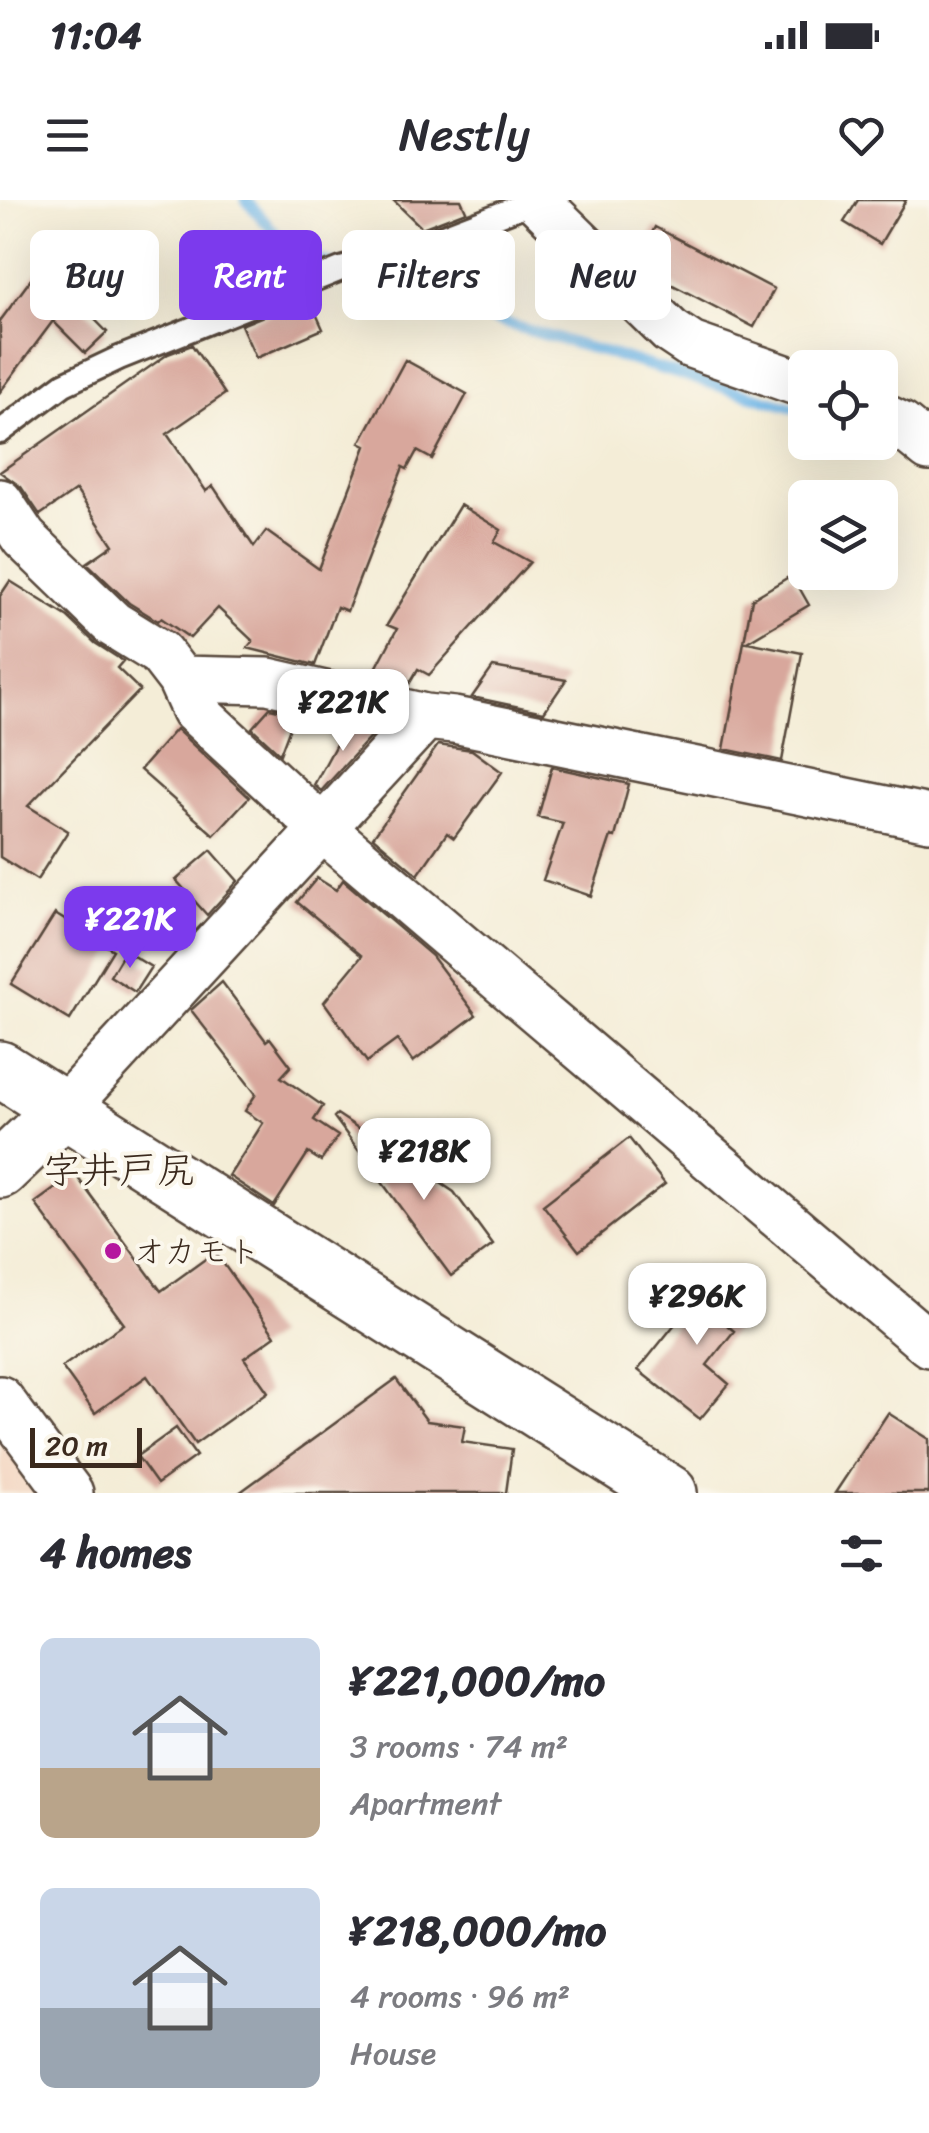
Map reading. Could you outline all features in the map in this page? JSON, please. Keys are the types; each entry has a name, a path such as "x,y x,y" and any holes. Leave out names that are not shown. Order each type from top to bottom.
{"street":[{"path":"547,204 670,331 690,345 788,380"},
{"path":"898,423 929,448"},
{"path":"0,502 24,538 113,624 160,653 180,679 194,710 324,830 929,1344"},
{"path":"180,679 268,681 425,718 454,720 929,818"},
{"path":"0,1170 64,1109 425,718"},
{"path":"0,1069 669,1493"},
{"path":"0,1399 70,1493"}],"lane":[{"path":"0,432 74,378 341,270 547,204"}],"shaded area":[{"path":"0,1433 44,1493 0,1493"}],"building":[{"path":"393,200 461,200 466,211 422,228"},
{"path":"858,200 906,200 880,244 844,222"},
{"path":"671,235 774,289 754,327 671,284"},
{"path":"30,280 30,320 95,320 107,332 85,353 53,321 0,392 0,321"},
{"path":"254,320 319,320 323,329 256,358 241,325"},
{"path":"192,345 225,394 167,434 206,491 213,486 254,547 266,531 319,569 366,446 360,443 405,360 467,394 432,459 417,451 407,469 403,467 347,611 337,607 315,665 247,648 253,641 218,608 190,638 161,618 158,621 129,603 87,563 113,545 76,490 40,515 21,487 0,472 168,354"},
{"path":"460,505 501,530 494,542 530,562 429,675 418,669 408,686 371,678 397,629 387,625"},
{"path":"788,577 788,590 800,590 809,605 747,642 802,653 782,761 724,749 752,599"},
{"path":"10,581 68,617 95,643 123,661 117,668 140,690 28,806 68,831 37,880 0,857 0,596"},
{"path":"493,667 566,680 544,712 472,697"},
{"path":"270,708 295,714 280,754 252,728"},
{"path":"346,726 375,732 321,791 314,785"},
{"path":"176,729 249,797 214,835 140,770"},
{"path":"438,745 472,750 502,772 454,838 447,833 418,875 373,837"},
{"path":"552,767 629,784 615,837 611,836 591,896 543,880 563,823 538,817"},
{"path":"211,850 238,881 207,915 176,880"},
{"path":"317,878 336,890 343,880 432,956 476,1015 413,1062 397,1040 367,1062 324,1002 362,956 297,902"},
{"path":"55,914 113,950 70,1020 11,984"},
{"path":"125,951 151,967 135,992 110,976"},
{"path":"222,982 266,1041 270,1038 291,1066 281,1077 323,1106 314,1120 338,1136 321,1161 308,1153 274,1206 229,1176 263,1123 245,1111 256,1094 191,1010"},
{"path":"337,1114 454,1192 493,1245 451,1276 334,1117"},
{"path":"629,1138 665,1184 579,1251 543,1205"},
{"path":"75,1174 161,1291 215,1252 275,1336 244,1358 268,1392 195,1444 147,1376 95,1413 62,1367 124,1324 35,1203"},
{"path":"717,1272 750,1299 728,1326 734,1331 707,1365 729,1384 700,1419 638,1370"},
{"path":"396,1379 427,1421 465,1426 462,1442 512,1449 506,1493 239,1493"},
{"path":"888,1413 929,1439 929,1493 835,1493"},
{"path":"176,1428 196,1456 157,1484 137,1456"}],"waterway":[{"path":"246,200 290,250 501,322 788,406"}],"place":[{"name":"オカモト","path":"113,1251"}],"district":[{"name":"字井戸尻","path":"119,1170"}]}
